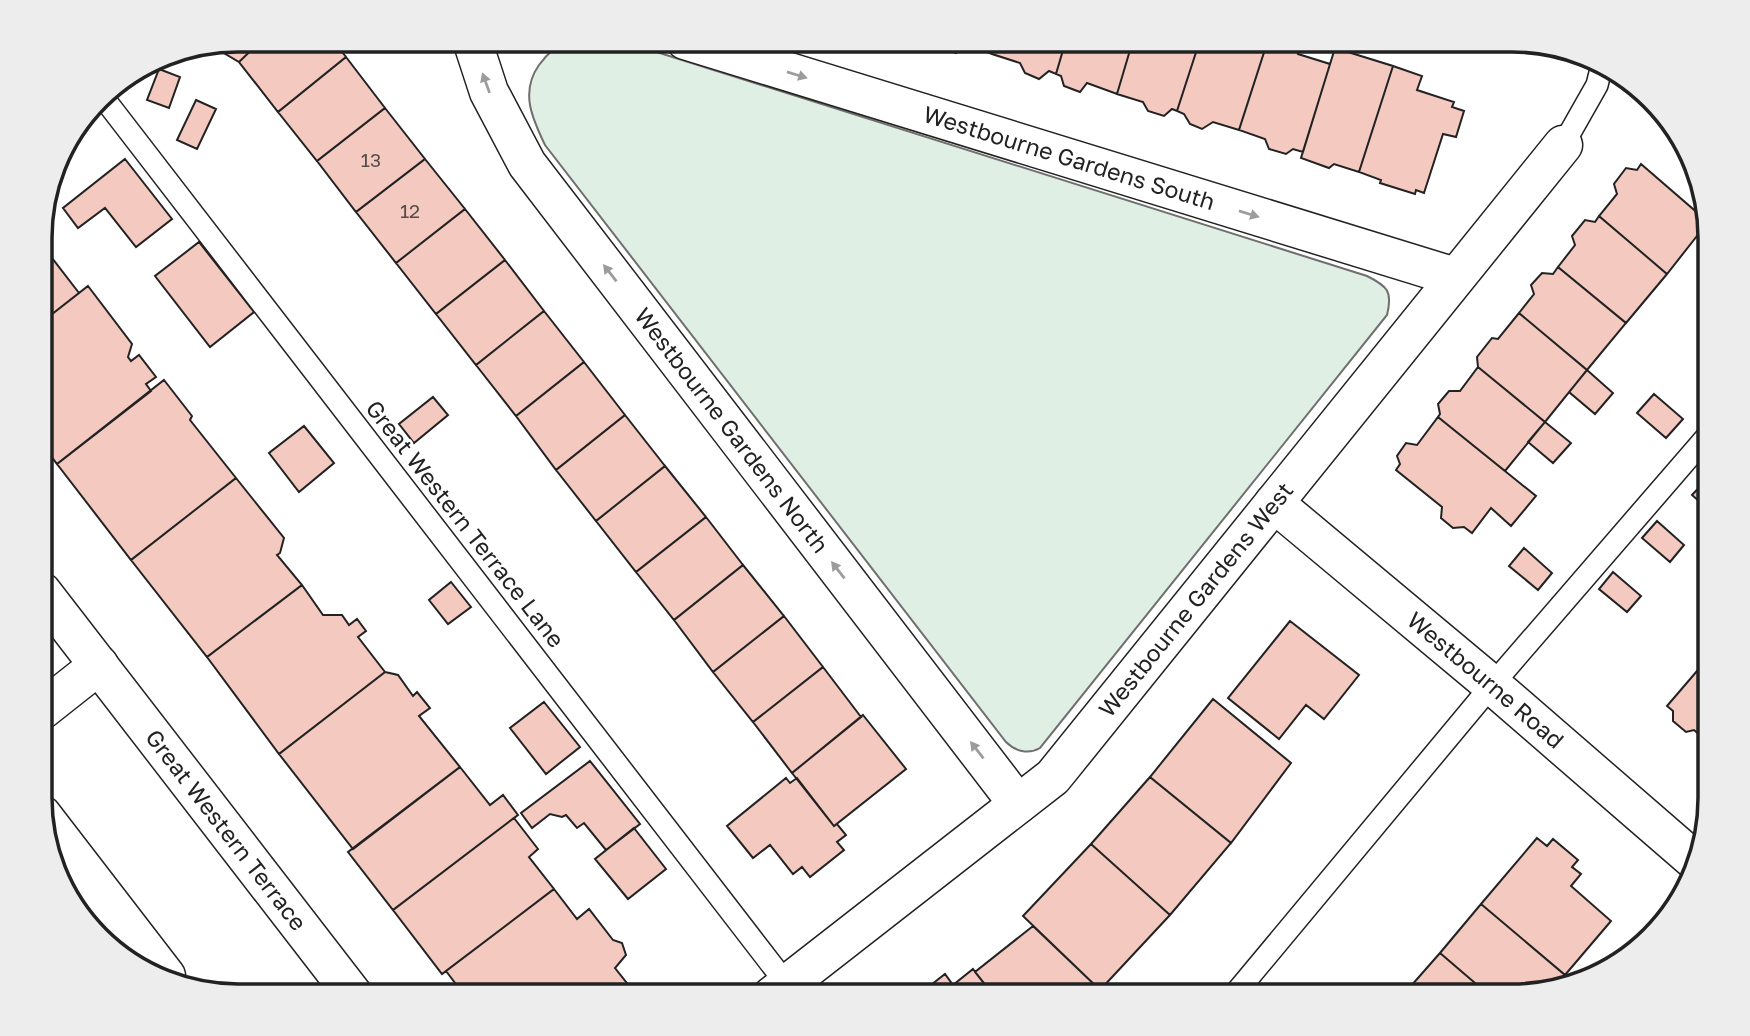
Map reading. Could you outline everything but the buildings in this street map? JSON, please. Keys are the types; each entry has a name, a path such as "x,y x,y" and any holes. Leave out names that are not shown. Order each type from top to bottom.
{"street":[{"name":"Westbourne Gardens North","path":"476,53 489,92 527,164 1018,804"},
{"name":"Westbourne Gardens South","path":"727,53 1454,277"},
{"name":"Westbourne Gardens West","path":"795,984 1053,777 1563,145"},
{"name":"Westbourne Road","path":"1274,503 1492,685 1688,855"},
{"name":"Great Western Terrace","path":"52,605 345,984"},
{"path":"52,702 99,665"},
{"path":"57,834 157,964"}],"lane":[{"path":"1563,145 1593,94 1599,75"},
{"name":"Great Western Terrace Lane","path":"109,105 779,984"},
{"path":"1244,983 1492,685 1697,448"}],"green space":[{"path":"549,53 660,53 1367,276 1387,290 1387,315 1040,748 1026,752 1018,750 1006,742 545,145 532,115 529,95 533,75"}]}
